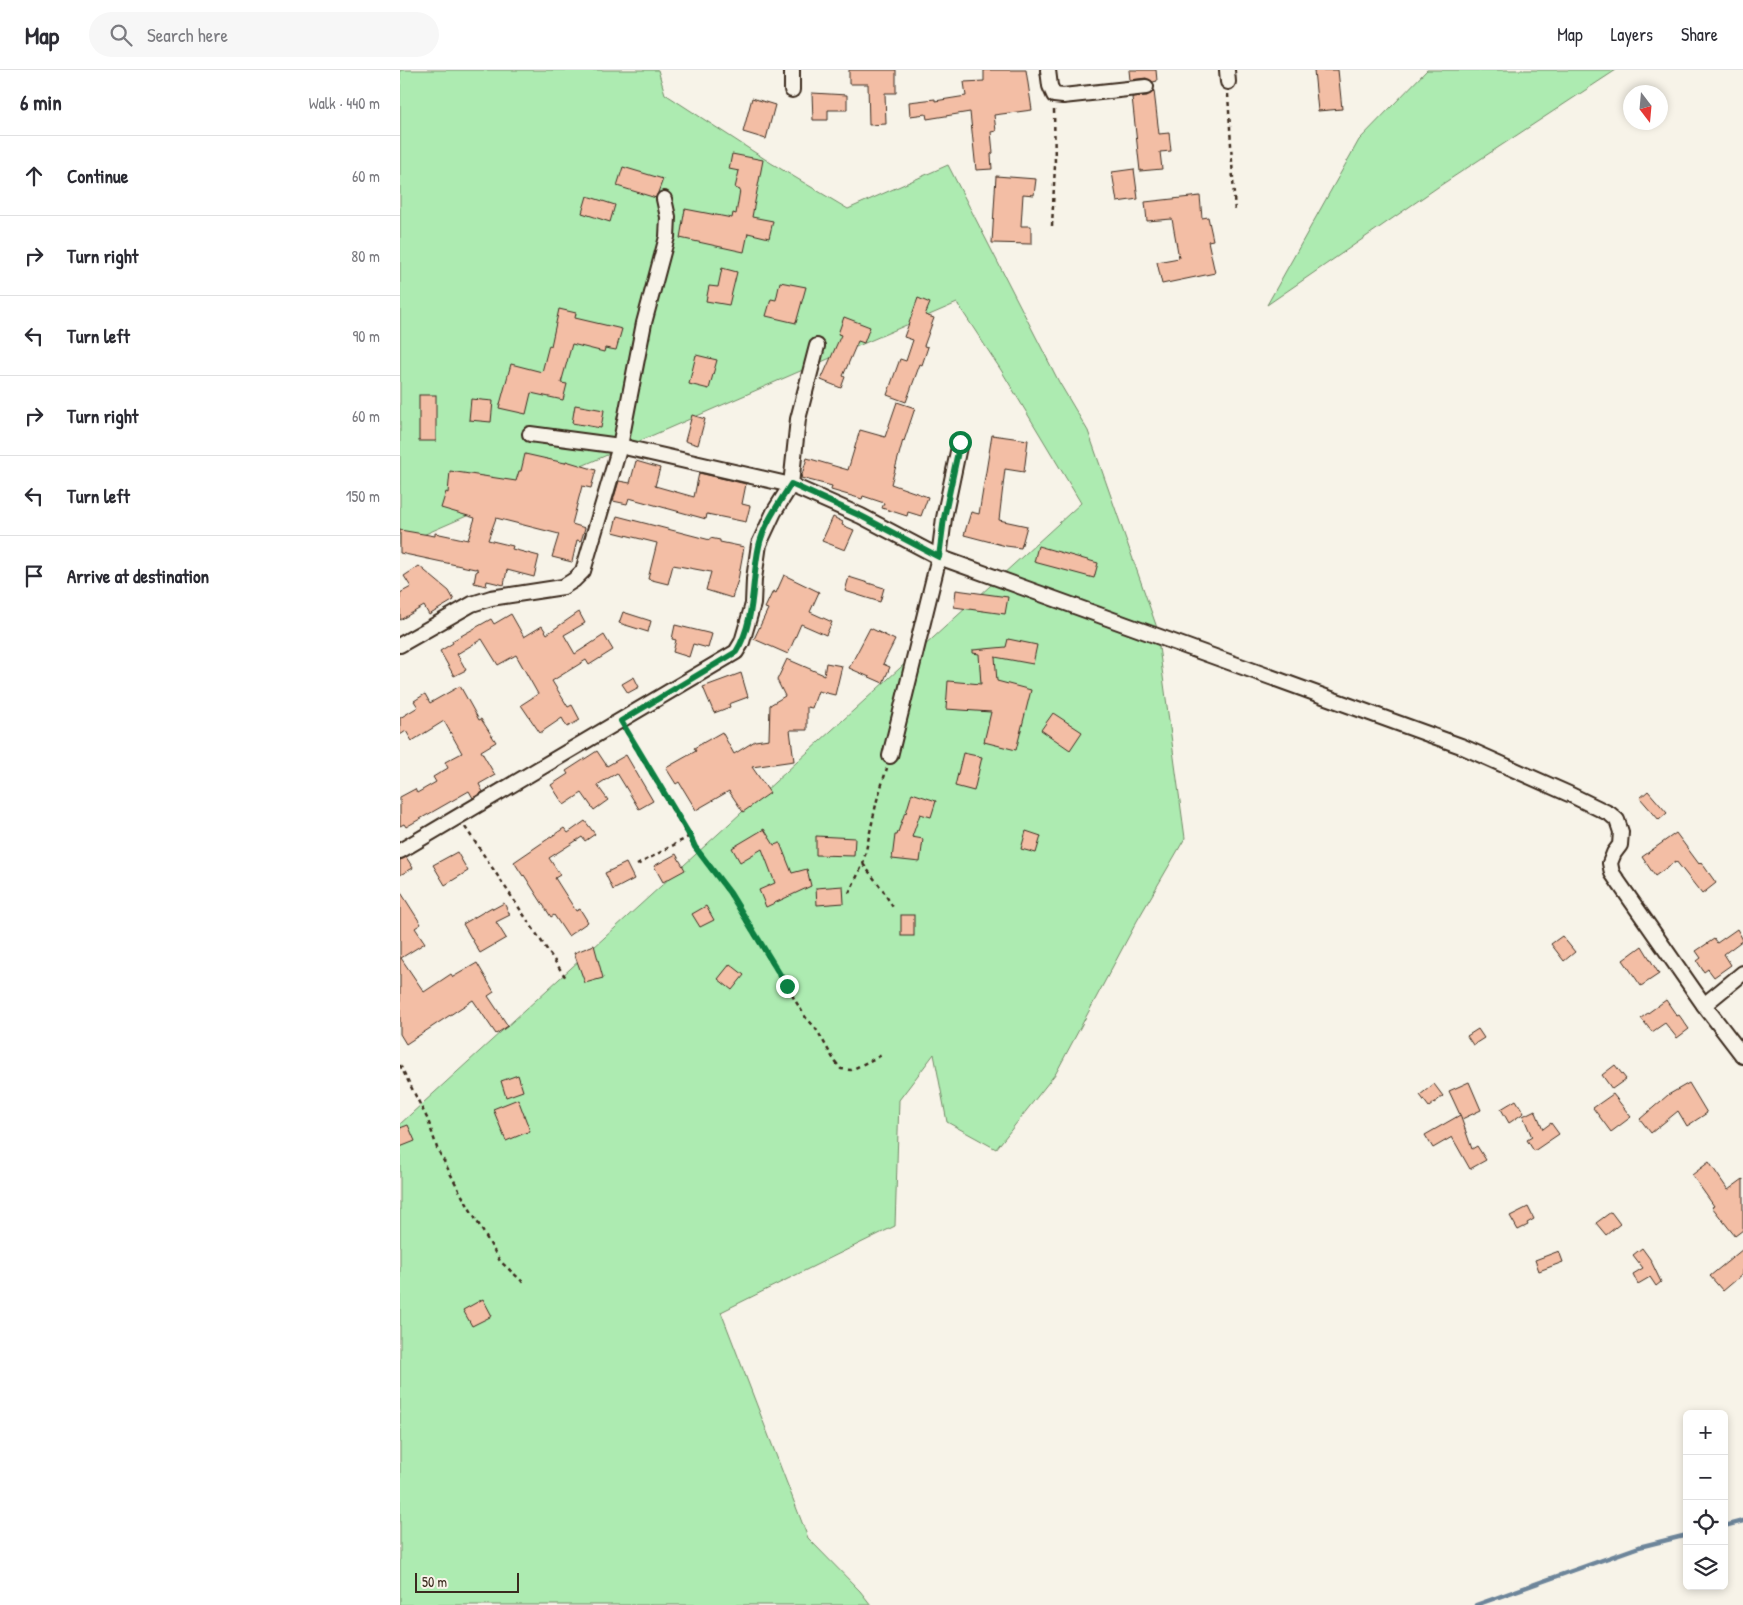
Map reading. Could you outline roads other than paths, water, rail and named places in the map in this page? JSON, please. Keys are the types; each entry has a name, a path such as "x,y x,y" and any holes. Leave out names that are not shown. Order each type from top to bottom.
{"street":[{"path":"792,70 792,90"},
{"path":"1048,70 1050,86 1054,95 1064,96 1146,87"},
{"path":"400,645 472,604 490,598 563,587 584,570 620,446 644,323 667,237 668,216 664,199"},
{"path":"400,851 736,652 742,642 753,604 759,544 774,512 791,484 798,419 817,346"},
{"path":"530,434 620,446 791,484 861,516 939,557 1461,746 1610,814 1617,820 1621,832 1620,845 1614,853 1610,864 1612,873 1704,1005 1743,1056"},
{"path":"890,756 939,557 944,518 960,442"},
{"path":"1704,1005 1743,973"}],"waterway":[{"path":"1728,1525 1743,1521"},
{"path":"1476,1605 1639,1547 1683,1536"}]}
